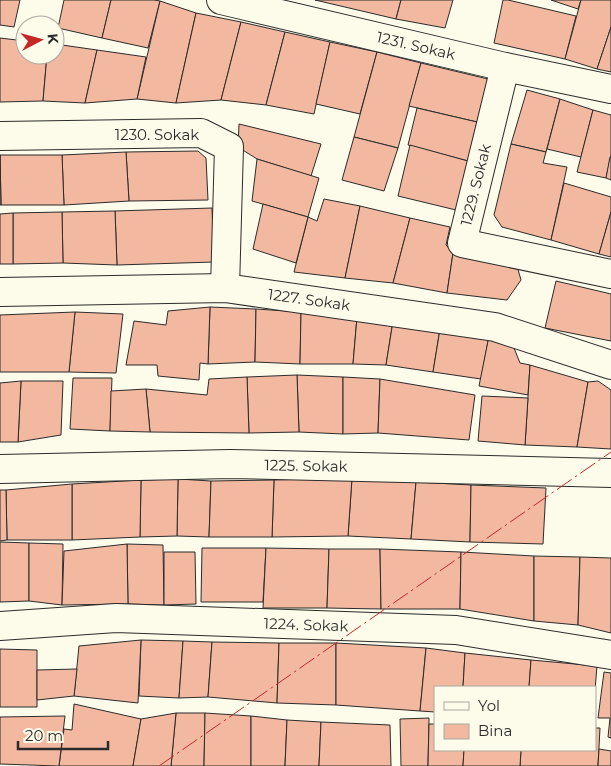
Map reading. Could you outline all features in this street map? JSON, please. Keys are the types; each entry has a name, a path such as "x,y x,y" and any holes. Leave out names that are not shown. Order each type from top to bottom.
{"street":[{"name":"1231. Sokak","path":"235,2 504,66 611,89"},
{"name":"1229. Sokak","path":"504,66 462,243 611,274"},
{"name":"1230. Sokak","path":"0,136 201,133 229,147 226,288"},
{"name":"1227. Sokak","path":"0,292 226,288 495,327 611,365"},
{"name":"1225. Sokak","path":"0,469 230,464 611,472"},
{"name":"1224. Sokak","path":"0,626 116,618 456,630 611,655"}],"building":[{"path":"0,0 20,0 17,15 15,15 14,27 0,25"},
{"path":"64,0 111,0 102,38 65,30 65,15 61,15"},
{"path":"111,0 160,1 148,48 102,38"},
{"path":"315,0 401,0 396,19"},
{"path":"401,0 453,0 445,28 396,19"},
{"path":"503,0 576,16 565,59 494,43"},
{"path":"551,0 581,0 578,9"},
{"path":"581,0 611,0 611,27 597,69 565,59"},
{"path":"160,1 196,13 176,103 137,99"},
{"path":"196,13 241,22 221,100 176,103"},
{"path":"241,22 285,32 266,105 221,100"},
{"path":"611,27 611,72 597,69"},
{"path":"285,32 330,42 314,114 266,105"},
{"path":"0,38 15,40 15,65 46,65 43,101 0,102"},
{"path":"330,42 377,52 360,114 316,104"},
{"path":"65,45 97,50 85,103 43,101 46,65 65,65"},
{"path":"97,50 146,57 137,99 85,103"},
{"path":"377,52 421,63 398,148 354,137"},
{"path":"421,63 488,79 477,122 409,106"},
{"path":"527,90 560,99 546,152 511,144"},
{"path":"560,99 593,110 581,157 547,149"},
{"path":"417,108 477,122 468,161 408,145"},
{"path":"593,110 611,115 611,155 606,178 577,172"},
{"path":"239,124 321,144 311,176 257,159 238,147"},
{"path":"354,137 398,148 384,191 342,180"},
{"path":"511,144 546,152 543,163 567,167 551,240 502,227 494,215"},
{"path":"410,145 468,161 456,210 398,196"},
{"path":"198,151 206,158 208,200 129,201 126,152"},
{"path":"126,152 129,201 64,205 62,155"},
{"path":"0,155 62,155 64,205 1,205"},
{"path":"0,155 1,205 0,205"},
{"path":"611,157 611,180 606,178"},
{"path":"257,159 319,178 308,217 252,201"},
{"path":"564,183 611,197 611,212 599,254 551,240"},
{"path":"324,199 360,206 345,278 294,272 308,217 317,221"},
{"path":"263,204 308,217 296,263 253,249"},
{"path":"360,206 410,218 393,283 345,278"},
{"path":"212,208 214,262 117,265 115,211"},
{"path":"115,211 117,265 63,263 62,212"},
{"path":"62,212 63,263 13,264 13,213"},
{"path":"611,212 611,257 599,254"},
{"path":"13,213 13,264 0,264 0,214"},
{"path":"410,218 450,227 446,245 453,253 447,293 393,283"},
{"path":"453,253 517,266 521,280 507,300 447,293"},
{"path":"556,281 611,294 611,341 545,328"},
{"path":"210,307 256,309 255,362 208,364"},
{"path":"210,307 208,364 200,363 199,380 158,376 157,365 126,365 134,321 166,325 168,311"},
{"path":"256,309 301,312 300,364 255,362"},
{"path":"75,312 123,314 116,373 69,372"},
{"path":"75,312 69,372 0,372 0,315"},
{"path":"301,312 357,317 353,364 300,364"},
{"path":"357,317 393,321 386,365 353,364"},
{"path":"393,321 440,329 433,372 386,365"},
{"path":"440,329 489,336 481,379 433,372"},
{"path":"489,336 512,343 520,363 530,365 528,395 479,386"},
{"path":"530,365 588,382 577,447 525,445"},
{"path":"297,375 343,377 343,434 299,432"},
{"path":"297,375 299,432 249,433 247,377"},
{"path":"247,377 249,433 150,432 146,389 207,395 209,379"},
{"path":"343,377 380,379 378,433 343,434"},
{"path":"73,378 112,378 110,431 70,429"},
{"path":"380,379 475,395 469,440 378,433"},
{"path":"21,381 63,381 61,435 18,442"},
{"path":"21,381 18,442 0,442 0,383"},
{"path":"598,381 611,390 611,449 577,447 588,382"},
{"path":"146,389 150,432 110,431 111,391"},
{"path":"482,396 528,398 525,445 478,441"},
{"path":"352,478 416,482 411,539 348,536"},
{"path":"352,478 348,536 272,537 274,480"},
{"path":"178,479 211,481 209,537 177,536"},
{"path":"178,479 177,536 140,537 141,480"},
{"path":"141,480 140,537 72,540 72,484"},
{"path":"274,480 272,537 209,537 211,481"},
{"path":"416,482 471,485 470,542 411,539"},
{"path":"72,484 72,540 7,540 6,490"},
{"path":"471,485 546,488 543,544 470,542"},
{"path":"0,490 6,490 7,540 0,541"},
{"path":"0,542 29,543 29,601 0,602"},
{"path":"29,543 63,544 62,605 29,601"},
{"path":"127,544 163,545 164,605 128,604"},
{"path":"127,544 128,604 62,605 64,551"},
{"path":"202,548 266,548 263,602 201,602"},
{"path":"266,548 329,549 327,608 263,608"},
{"path":"329,549 380,549 381,609 327,608"},
{"path":"380,549 461,552 460,609 381,609"},
{"path":"164,552 195,552 196,604 164,605"},
{"path":"461,552 534,556 534,621 460,609"},
{"path":"534,556 580,557 578,625 534,621"},
{"path":"580,557 611,558 611,633 578,625"},
{"path":"141,640 183,641 179,698 139,696"},
{"path":"141,640 138,703 74,696 79,646"},
{"path":"183,641 212,642 208,697 179,698"},
{"path":"212,642 279,643 277,703 208,697"},
{"path":"279,643 336,643 336,705 277,703"},
{"path":"336,643 426,648 420,711 336,705"},
{"path":"426,648 465,653 463,686 434,686 434,712 420,711"},
{"path":"0,649 37,650 37,707 0,707"},
{"path":"465,653 531,660 529,686 463,686"},
{"path":"531,660 597,666 595,686 529,686"},
{"path":"77,669 74,696 37,700 37,670"},
{"path":"604,672 611,673 611,738 608,737 610,718 598,718"},
{"path":"74,704 141,719 133,766 59,766 64,729 72,730"},
{"path":"176,713 205,713 204,766 171,766"},
{"path":"176,713 171,766 133,766 141,719"},
{"path":"205,713 251,716 251,766 204,766"},
{"path":"65,716 59,766 0,764 0,717"},
{"path":"251,716 287,720 285,766 251,766"},
{"path":"429,718 428,766 401,766 400,719"},
{"path":"287,720 321,722 319,766 285,766"},
{"path":"321,722 390,725 391,766 319,766"},
{"path":"429,724 434,724 434,751 464,751 463,766 428,766"},
{"path":"596,728 600,728 598,766 520,766 521,751 596,751"},
{"path":"599,749 611,751 611,766 598,766"},
{"path":"464,751 521,751 520,766 463,766"}],"power":[{"path":"159,766 611,452"}]}
